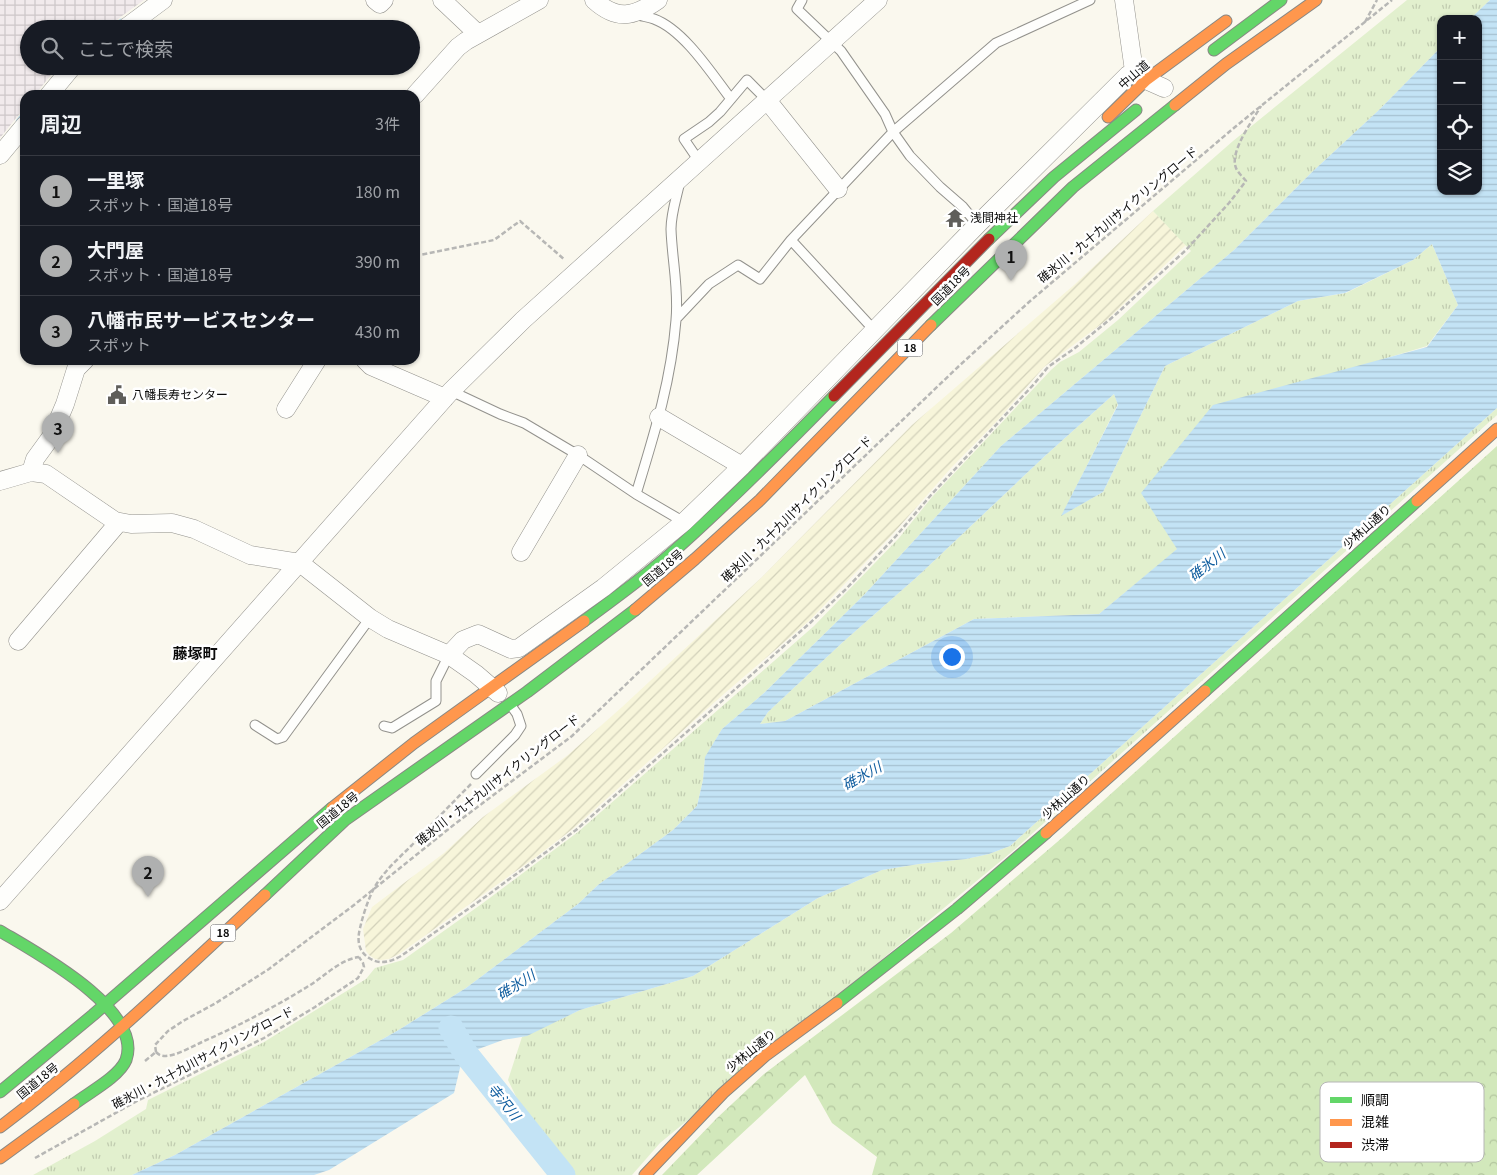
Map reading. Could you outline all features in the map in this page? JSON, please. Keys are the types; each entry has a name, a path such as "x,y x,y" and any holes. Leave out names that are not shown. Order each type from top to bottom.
{"main road":[{"path":"1206,56 1281,0"},
{"name":"国道18号","path":"0,1127 31,1104 123,1027 345,820 510,704 635,610 695,559 760,500 1003,254 1073,187 1197,86 1316,0"},
{"name":"中山道","path":"1046,185 1092,132 1153,86 1238,12"},
{"name":"国道18号","path":"0,1092 106,1004 314,822 373,774 613,600 678,547 737,494 959,269 1153,86"},
{"name":"少林山通り","path":"645,1175 730,1086 766,1055 907,949 996,877 1497,429"},
{"path":"0,931 84,984 106,1004 123,1027 129,1040 127,1058 104,1082 0,1158"}],"street":[{"path":"136,20 163,0"},
{"path":"375,0 380,4 384,0"},
{"path":"442,0 478,34"},
{"path":"419,90 458,47 539,0"},
{"path":"594,0 612,12 624,15 633,14 647,8 658,0"},
{"path":"0,901 448,394 492,350 578,271 878,0"},
{"path":"449,655 463,640 478,634 511,649 519,648 603,588 684,522 742,466 979,224 1153,86 1124,0"},
{"path":"53,90 66,75"},
{"path":"767,100 838,188"},
{"path":"0,155 20,131"},
{"path":"31,472 36,459 54,429 65,404 76,369 80,365"},
{"path":"286,409 314,365"},
{"path":"370,365 448,394"},
{"path":"660,418 742,466"},
{"path":"521,552 578,456"},
{"path":"0,481 31,472 46,474 115,521 131,524 172,523 194,529 250,555 300,563 370,618 388,629 449,655 510,704"},
{"path":"18,642 119,522"}],"lane":[{"path":"802,0 796,9 841,51 885,114 893,132 910,156 979,224"},
{"path":"676,319 709,284 738,265 760,279 791,240 838,188 893,132 996,43 1075,3 1090,0"},
{"path":"633,14 655,20 678,34 697,54 731,99"},
{"path":"699,162 684,139 709,122 747,80 767,100"},
{"path":"636,494 660,418 669,378 676,319 677,285 671,228 681,178"},
{"path":"791,240 875,331"},
{"path":"448,394 524,423 684,522"},
{"path":"255,725 277,740 283,737 370,618"},
{"path":"384,726 392,728 436,701 436,682 449,655"},
{"path":"476,774 521,726 517,714 510,704"}],"path":[{"path":"1364,24 1377,0"},
{"name":"碓氷川・九十九川サイクリングロード","path":"29,1161 137,1102 264,1038 358,978 364,966 360,957 348,960 284,1001 184,1051 168,1056 160,1056 156,1052 155,1045 168,1031 183,1020 216,1003 269,968 373,890 450,827 572,736 1001,328 1263,104 1392,0"},
{"path":"476,774 471,784 385,872 373,890 362,918 359,932 359,948 362,954 370,959 389,962 401,956 539,859 576,830 818,616 896,536 930,495 1048,367 1114,316 1186,250 1229,203 1246,181 1236,168 1235,158 1238,149 1263,104"},
{"path":"420,255 494,240 520,221 578,271"}],"shaded area":[{"path":"0,0 144,0 116,20 20,20 20,75 51,75 39,90 20,90 20,113 0,138"},
{"path":"1153,211 1186,245 1108,319 1044,367 999,419 951,468 892,535 809,621 574,828 536,857 399,954 389,959 381,960 369,955 366,951 363,929 372,907 444,853 483,817 568,755 622,707 761,578 912,425 1074,285"}],"green space":[{"path":"1407,0 1490,0 1474,15 1437,15 1437,51 1380,109 1310,174 1234,250 1001,446 864,595 764,693 722,729 705,758 703,780 697,806 673,830 598,885 578,904 466,988 397,1031 175,1155 132,1175 33,1175 95,1141 146,1109 148,1100 264,1042 366,979 375,968 403,960 578,832 814,626 899,538 932,497 1051,370 1060,362 1079,352 1118,320 1191,251 1153,211 1233,141"},
{"path":"1432,244 1458,305 1427,346 1377,361 1172,554 1099,614 974,619 785,721 760,724 768,712 843,642 918,576 1046,455 1114,394 1118,404 1062,515 1103,492 1165,366 1298,301 1346,293 1413,260"},
{"path":"1497,408 1497,415 1014,850 660,1143 632,1175 570,1175 523,1111 508,1080 522,1037 580,1010 693,976 818,898 882,870 966,859 989,854 1010,846"},
{"path":"1497,446 1497,1175 872,1175 877,1157 832,1123 805,1075 697,1175 662,1175 717,1118 764,1074 951,933 1063,837"}],"water":[{"name":"碓氷川","path":"1490,0 1497,0 1497,408 1010,846 989,854 966,859 882,870 818,898 693,976 580,1010 527,1036 503,1040 473,1051 461,1064 454,1093 329,1170 314,1175 132,1175 175,1155 397,1031 466,988 578,904 598,885 673,830 697,806 703,780 705,757 722,729 764,693 864,595 1001,446 1234,250 1310,174 1380,109 1437,51 1437,195 1482,195 1482,15 1474,15","holes":["1432,244 1458,305 1427,347 1213,405 1141,493 1177,549 1099,614 974,619 785,721 760,724 768,712 843,642 918,576 1046,455 1114,394 1118,405 1061,516 1103,492 1165,366 1298,301 1345,293 1413,260"]}],"waterway":[{"name":"寺沢川","path":"451,1028 466,1054 563,1175"}],"traffic: fast":[{"path":"1214,50 1281,0"},
{"path":"931,325 1073,187 1175,105"},
{"path":"989,239 1054,177 1136,110"},
{"path":"584,621 622,593 683,543 760,471 834,396"},
{"path":"1205,691 1417,501"},
{"path":"265,895 345,820 527,692 635,610"},
{"path":"0,1092 93,1015 332,808"},
{"path":"837,1003 957,909 1046,833"},
{"path":"0,931 37,953 83,985 103,1003 119,1022 127,1041 126,1060 110,1078 74,1104"}],"traffic: slow":[{"path":"1175,105 1226,64 1316,0"},
{"path":"1108,117 1146,80 1226,21"},
{"path":"635,610 760,500 931,325"},
{"path":"1417,501 1497,429"},
{"path":"332,808 414,743 584,621"},
{"path":"1046,833 1205,691"},
{"path":"0,1127 102,1044 265,895"},
{"path":"645,1175 723,1093 766,1055 837,1003"},
{"path":"0,1158 74,1104"}],"traffic: jam":[{"path":"834,396 989,239"}],"place":[{"name":"浅間神社","path":"955,218"},
{"name":"一里塚","path":"1011,281"},
{"name":"八幡長寿センター","path":"117,395"},
{"name":"八幡市民サービスセンター","path":"58,453"},
{"name":"大門屋","path":"148,897"}],"district":[{"name":"藤塚町","path":"195,654"}]}
